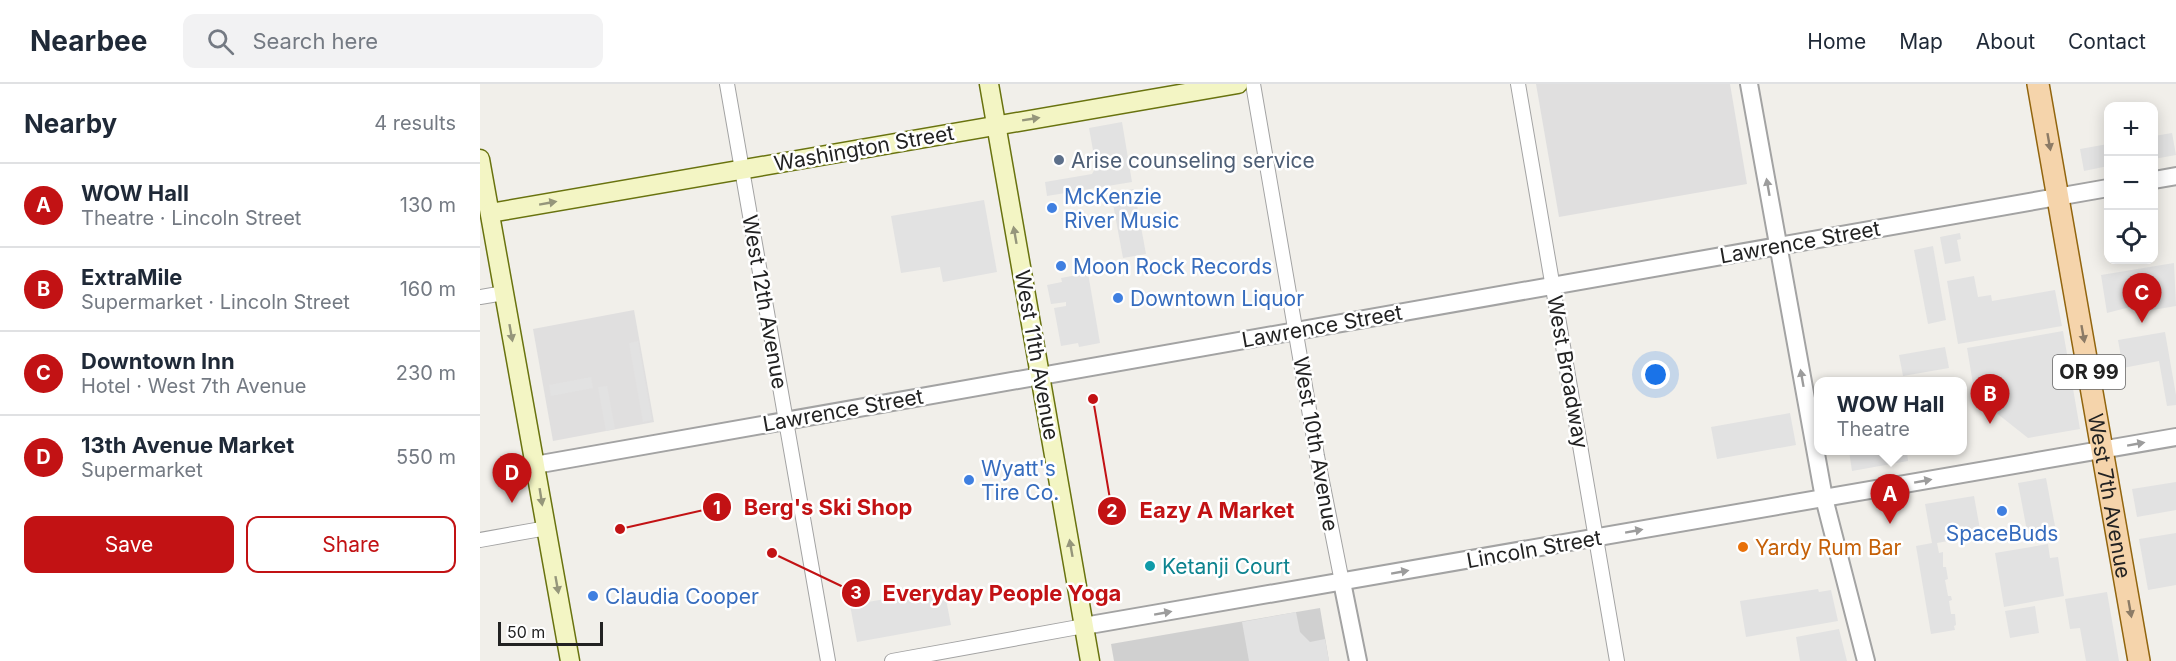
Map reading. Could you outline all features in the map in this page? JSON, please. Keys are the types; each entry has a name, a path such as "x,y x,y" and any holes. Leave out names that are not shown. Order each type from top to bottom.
{"main road":[{"name":"West 11th Avenue","path":"989,84 1090,661"},
{"name":"Washington Street","path":"490,213 996,124 1239,84"},
{"name":"West 7th Avenue","path":"2038,84 2139,661"},
{"path":"480,159 570,661"}],"street":[{"name":"West 12th Avenue","path":"727,84 828,661"},
{"name":"West 10th Avenue","path":"1253,84 1317,456 1358,661"},
{"name":"West Broadway","path":"1518,84 1617,661"},
{"path":"1749,84 1814,443"},
{"path":"2158,179 2176,176"},
{"name":"Lawrence Street","path":"535,465 2104,189"},
{"path":"480,297 504,293"},
{"name":"Lincoln Street","path":"892,661 2176,437"},
{"path":"1816,455 1824,498 1866,661"},
{"path":"480,540 547,528"}],"shaded area":[{"path":"1536,84 1730,84 1747,184 1559,217"},
{"path":"1122,122 1132,182 1047,196 1045,182 1092,174 1096,167 1089,128"},
{"path":"2172,133 2176,155 2158,158 2158,135"},
{"path":"2104,145 2104,167 2084,171 2080,149"},
{"path":"1134,189 1146,254 1123,258 1111,193"},
{"path":"984,200 997,272 943,282 940,267 901,273 891,216"},
{"path":"1960,233 1961,239 1957,240 1961,261 1945,264 1940,237"},
{"path":"1933,246 1946,320 1928,324 1914,250"},
{"path":"2174,263 2176,306 2135,313 2134,306 2107,313 2101,275"},
{"path":"1088,273 1100,343 1079,347 1078,343 1061,346 1054,308 1066,306 1066,302 1051,304 1047,285 1062,282 1061,278"},
{"path":"1974,276 1978,297 1991,295 1992,301 2055,290 2062,326 1958,344 1947,281"},
{"path":"634,310 654,422 553,441 533,329"},
{"path":"2063,331 2080,429 2028,438 1975,396 1967,348"},
{"path":"2165,332 2176,395 2176,405 2167,406 2159,361 2123,368 2118,340"},
{"path":"638,341 652,420 643,422 629,343"},
{"path":"1945,347 1949,368 1903,376 1899,355"},
{"path":"591,377 593,388 551,396 549,385"},
{"path":"607,386 615,429 606,431 598,387"},
{"path":"1790,413 1796,445 1717,459 1711,427"},
{"path":"1850,455 1907,455 1908,461 1852,471"},
{"path":"2046,478 2055,526 2027,531 2018,483"},
{"path":"2176,482 2176,510 2137,517 2132,489"},
{"path":"1974,496 1981,535 1937,543 1939,553 1943,552 1943,567 1946,567 1948,579 1945,580 1948,596 1951,596 1952,600 1949,601 1951,614 1955,614 1955,630 1931,634 1916,546 1932,543 1925,504"},
{"path":"2176,533 2176,585 2148,590 2139,539"},
{"path":"2048,544 2050,558 2058,557 2064,596 2004,607 1995,553"},
{"path":"944,589 951,625 857,642 850,605"},
{"path":"1818,589 1819,592 1831,590 1838,621 1746,637 1740,601"},
{"path":"2107,592 2119,661 2086,661 2080,628 2070,629 2065,599"},
{"path":"2035,606 2039,633 2010,638 2005,611"},
{"path":"1320,608 1329,661 1114,661 1111,644"},
{"path":"1296,612 1300,632 1310,642 1325,639 1329,661 1249,661 1242,622"},
{"path":"1839,629 1847,661 1800,661 1796,637"}],"place":[{"name":"Arise counseling service","path":"1059,160"},
{"name":"McKenzie River Music","path":"1052,208"},
{"name":"Moon Rock Records","path":"1061,266"},
{"name":"Downtown Liquor","path":"1118,298"},
{"name":"Downtown Inn","path":"2142,323"},
{"name":"Eazy A Market","path":"1093,399"},
{"name":"ExtraMile","path":"1990,424"},
{"name":"Wyatt's Tire Co.","path":"969,480"},
{"name":"13th Avenue Market","path":"512,503"},
{"name":"SpaceBuds","path":"2002,511"},
{"name":"WOW Hall","path":"1890,524"},
{"name":"Berg's Ski Shop","path":"620,529"},
{"name":"Yardy Rum Bar","path":"1743,547"},
{"name":"Everyday People Yoga","path":"772,553"},
{"name":"Ketanji Court","path":"1150,566"},
{"name":"Claudia Cooper","path":"593,596"}]}
